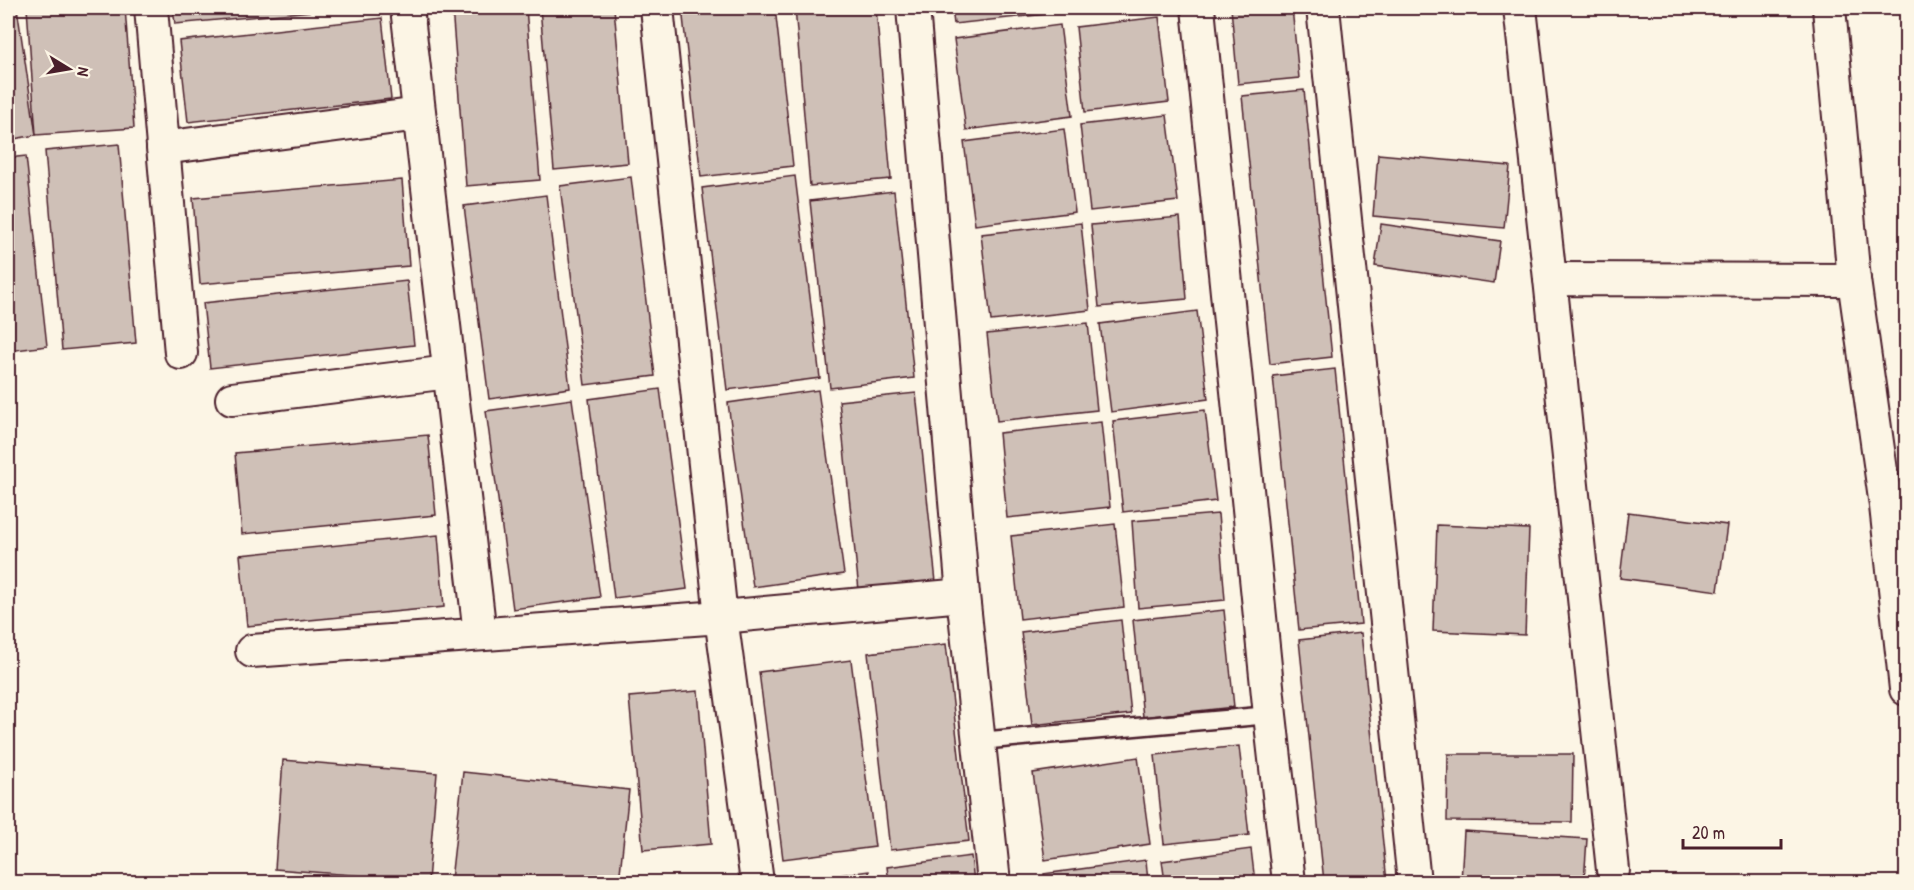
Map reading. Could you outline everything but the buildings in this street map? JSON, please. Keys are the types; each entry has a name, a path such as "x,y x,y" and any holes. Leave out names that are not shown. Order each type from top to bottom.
{"street":[{"path":"151,8 181,352"},
{"path":"407,8 480,634"},
{"path":"657,8 721,617 758,882"},
{"path":"913,8 963,595 994,882"},
{"path":"1198,8 1289,882"},
{"path":"1323,8 1414,882"},
{"path":"1520,8 1612,870"},
{"path":"1828,8 1854,280 1886,506 1906,689"},
{"path":"163,148 420,114"},
{"path":"1550,279 1854,280"},
{"path":"232,399 449,372"},
{"path":"252,651 721,617 963,595"}],"lane":[{"path":"980,741 1270,715"}]}
